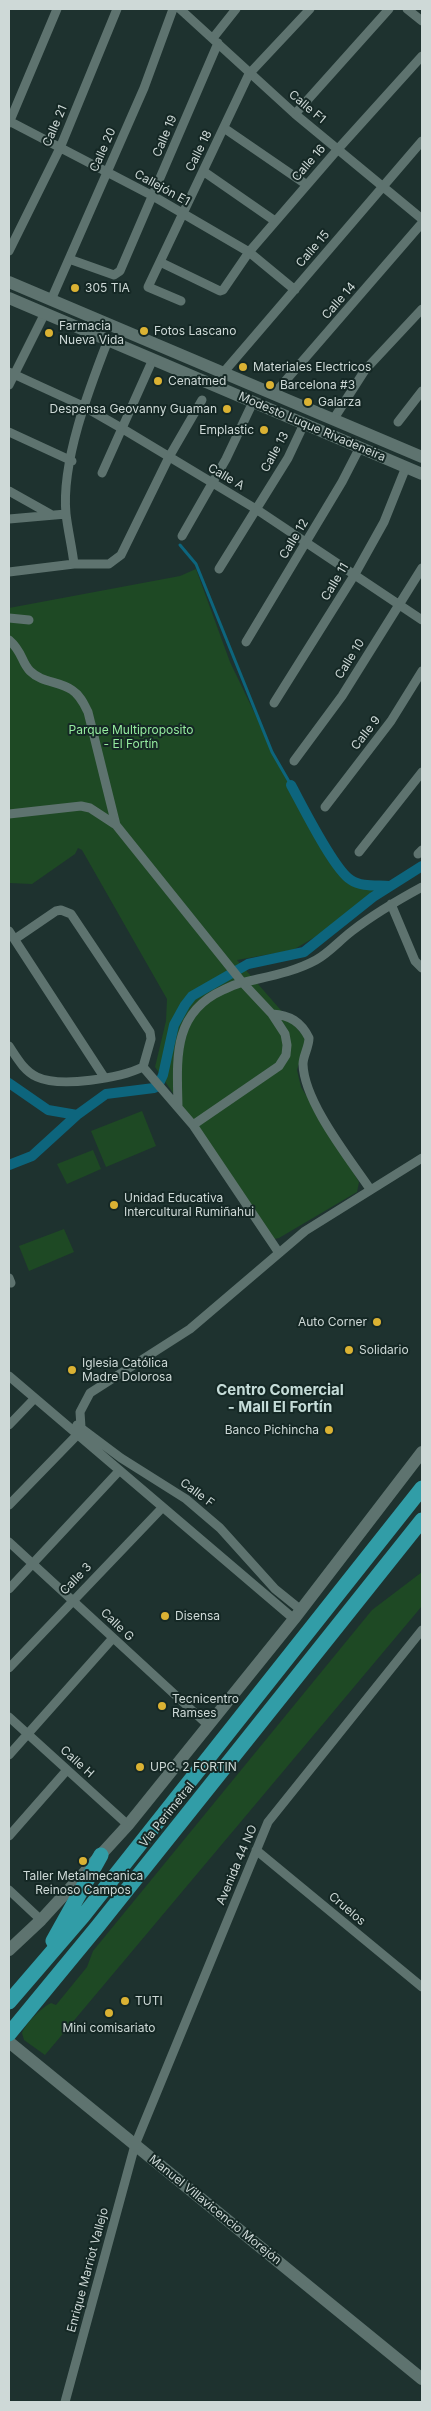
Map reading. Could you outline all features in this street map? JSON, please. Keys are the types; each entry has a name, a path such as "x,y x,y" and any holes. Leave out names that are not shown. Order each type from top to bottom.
{"highway":[{"name":"Vía Perimetral","path":"9,2002 83,1916 422,1488"},
{"name":"Vía Perimetral","path":"9,2034 98,1926 422,1520"},
{"path":"37,1968 101,1855"}],"street":[{"path":"9,122 57,9"},
{"name":"Calle 21","path":"9,251 60,148 117,9"},
{"name":"Calle 20","path":"51,300 144,88 173,9"},
{"name":"Calle F1","path":"180,9 295,114 422,218"},
{"name":"Calle 19","path":"69,259 109,274 117,274 153,196 216,41 236,9"},
{"name":"Calle 18","path":"181,301 148,287 250,74 310,9"},
{"path":"295,114 389,9"},
{"path":"408,9 422,21"},
{"name":"Calle 16","path":"160,262 220,291 226,287 249,252 275,221 422,56"},
{"name":"Callejón E1","path":"9,122 153,196 249,252 295,290"},
{"path":"224,128 306,185"},
{"name":"Calle 15","path":"223,373 422,141"},
{"path":"203,171 275,221"},
{"name":"Calle 14","path":"274,394 422,224"},
{"name":"Modesto Luque Rivadeneira","path":"9,282 422,457"},
{"name":"Modesto Luque Rivadeneira","path":"9,298 422,474"},
{"path":"334,420 365,370 422,309"},
{"path":"9,384 11,373 45,313"},
{"path":"74,564 66,514 66,489 83,406 108,340"},
{"path":"102,473 153,360"},
{"name":"Calle A","path":"11,373 83,406 123,429 256,509 422,620"},
{"path":"398,422 422,391"},
{"path":"9,572 74,564 109,564 121,555 169,457 202,400"},
{"path":"182,536 212,484 253,402"},
{"name":"Calle 13","path":"219,569 288,458 304,424"},
{"path":"9,432 72,461"},
{"name":"Calle 12","path":"246,642 342,482 360,447"},
{"name":"Calle 11","path":"274,703 355,574 384,522 406,467"},
{"path":"9,491 50,515"},
{"path":"9,519 66,514"},
{"name":"Calle 10","path":"294,761 342,696 422,568"},
{"path":"9,618 29,620"},
{"path":"9,640 20,650 30,670 43,680 72,689 80,697 88,712 116,825"},
{"name":"Calle 9","path":"325,807 391,721 422,671"},
{"path":"359,852 422,772"},
{"path":"9,814 81,806 90,808 116,825 240,979 272,1014 285,1034 286,1054 280,1066 193,1125"},
{"path":"178,1107 177,1073 181,1041 190,1014 213,995 240,979 297,970 319,958 391,904 422,887"},
{"path":"391,904 415,961 422,968"},
{"path":"14,940 56,911 62,910 71,914 150,1032 151,1039 143,1067"},
{"path":"9,930 104,1077"},
{"path":"272,1014 293,1018 304,1027 310,1038 303,1062 304,1076 314,1103 370,1189"},
{"path":"9,1046 24,1068 38,1077 58,1081 104,1077 143,1067"},
{"path":"143,1067 193,1125 279,1253"},
{"path":"9,1505 80,1431 80,1412 90,1393 190,1329 305,1231 422,1158"},
{"name":"Calle F","path":"9,1376 60,1419 186,1499 220,1528 297,1615"},
{"path":"9,1424 34,1398"},
{"name":"Calle F","path":"80,1431 119,1471 162,1508 297,1615"},
{"name":"Vía Perimetral","path":"9,1950 42,1920 128,1826 297,1615 422,1452"},
{"path":"9,1589 119,1471"},
{"name":"Calle 3","path":"9,1668 162,1508"},
{"name":"Calle G","path":"9,1542 209,1726"},
{"name":"Avenida 44 NO","path":"135,2145 268,1822 422,1630"},
{"path":"9,1755 113,1638"},
{"name":"Calle H","path":"9,1717 128,1826"},
{"path":"9,1836 67,1770"},
{"name":"Cruelos","path":"256,1850 422,1987"},
{"path":"9,1890 42,1920"},
{"name":"Manuel Villavicencio Morejón","path":"9,2042 422,2379"},
{"name":"Enrique Marriot Vallejo","path":"65,2402 135,2145"}],"green space":[{"name":"Parque Multiproposito - El Fortín","path":"196,569 230,662 307,822 344,878 357,886 377,888 320,934 293,950 237,960 306,1039 297,1070 301,1087 359,1182 357,1192 279,1238 274,1239 155,1067 166,1021 167,999 82,850 78,848 75,854 32,884 9,883 9,608 180,576"},
{"path":"142,1111 156,1146 106,1167 91,1131"},
{"path":"93,1150 101,1169 67,1184 57,1164"},
{"path":"64,1229 74,1252 29,1271 19,1246"},
{"path":"422,1572 422,1606 45,2055 24,2040 22,2033 30,2020 47,2005 51,2003 56,2005 87,1967 93,1951 372,1610"}],"waterway":[{"path":"180,545 196,564 272,752 291,785"},
{"path":"291,785 327,851 344,874 359,884 389,886"},
{"path":"9,1165 32,1156 77,1115 106,1094 158,1086 163,1075 174,1025 192,996 248,964 304,952 373,897 422,866"},
{"path":"9,1083 48,1110 77,1115"}],"place":[{"name":"305 TIA","path":"75,288"},
{"name":"Fotos Lascano","path":"144,331"},
{"name":"Farmacia Nueva Vida","path":"49,333"},
{"name":"Materiales Electricos","path":"243,367"},
{"name":"Cenatmed","path":"158,381"},
{"name":"Barcelona #3","path":"270,385"},
{"name":"Galarza","path":"308,402"},
{"name":"Despensa Geovanny Guaman","path":"227,409"},
{"name":"Emplastic","path":"264,430"},
{"name":"Unidad Educativa Intercultural Rumiñahui","path":"114,1205"},
{"name":"Auto Corner","path":"377,1322"},
{"name":"Solidario","path":"349,1350"},
{"name":"Iglesia Católica Madre Dolorosa","path":"72,1370"},
{"name":"Banco Pichincha","path":"329,1430"},
{"name":"Disensa","path":"165,1616"},
{"name":"Tecnicentro Ramses","path":"162,1706"},
{"name":"UPC. 2 FORTIN","path":"140,1767"},
{"name":"Taller Metalmecanica Reinoso Campos","path":"83,1861"},
{"name":"TUTI","path":"125,2001"},
{"name":"Mini comisariato","path":"109,2013"}],"district":[{"name":"Centro Comercial - Mall El Fortín","path":"280,1398"}]}
